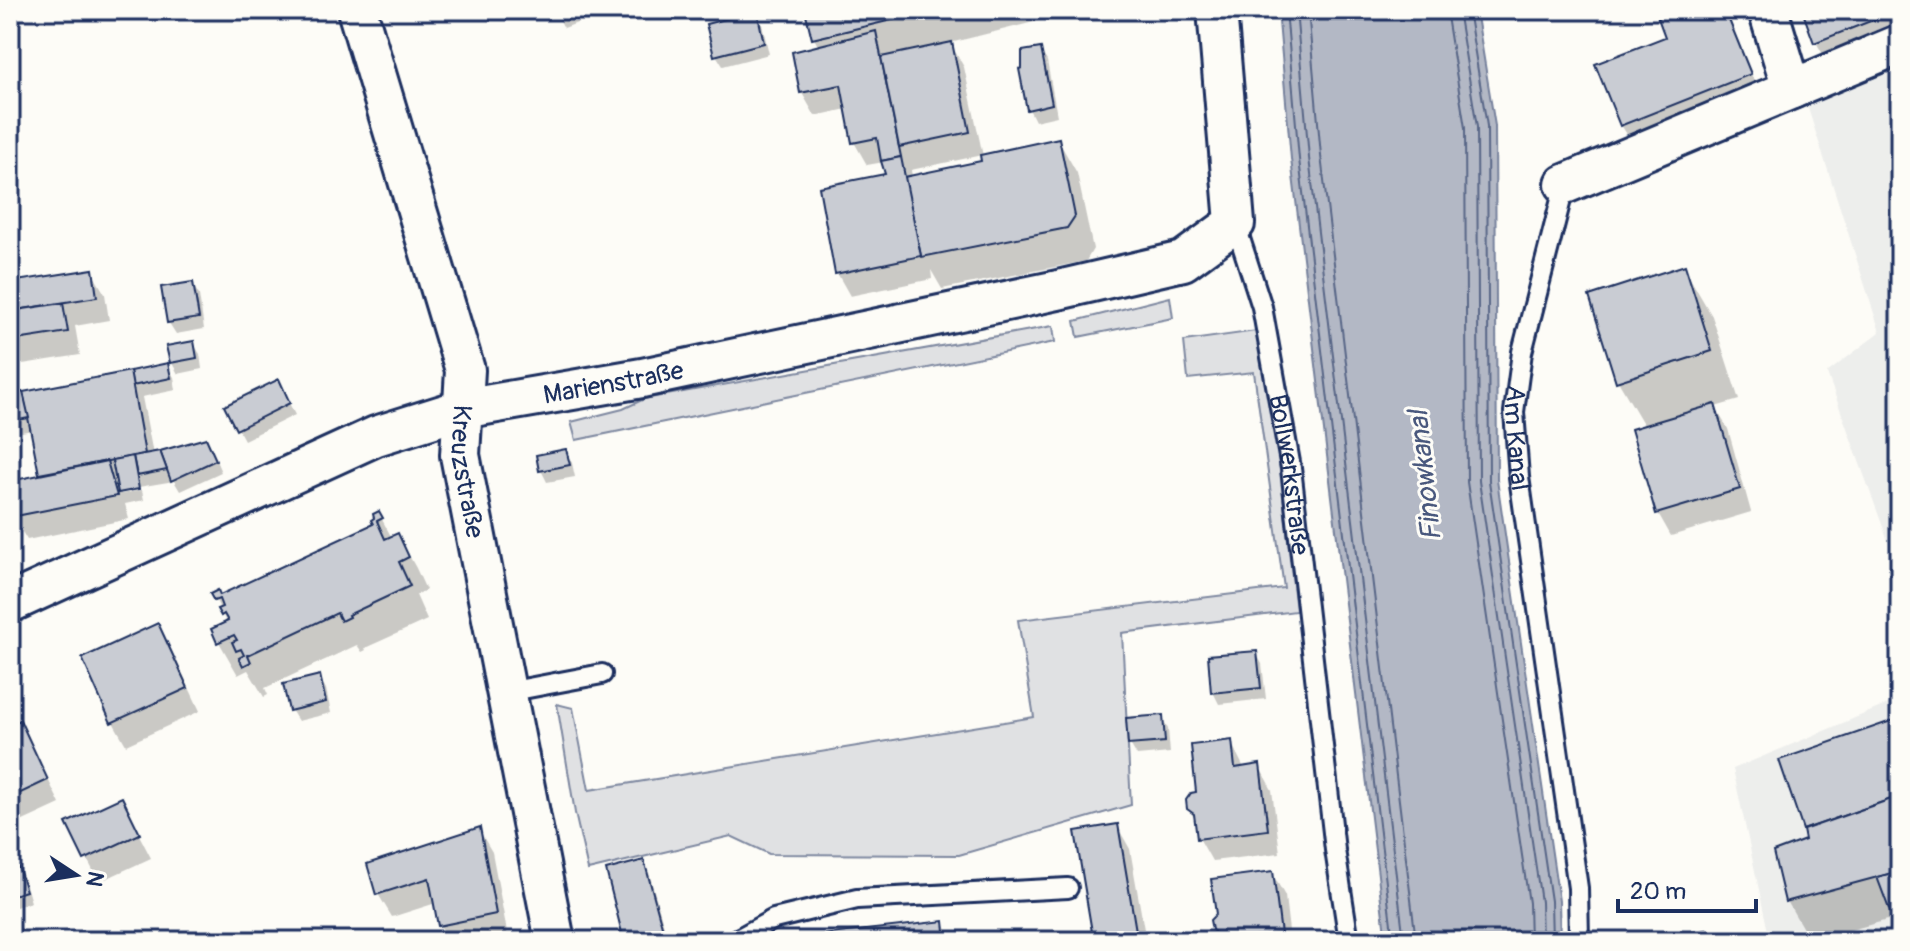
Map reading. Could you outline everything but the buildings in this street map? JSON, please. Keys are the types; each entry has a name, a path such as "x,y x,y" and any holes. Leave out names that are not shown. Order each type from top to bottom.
{"street":[{"name":"Kreuzstraße","path":"357,10 465,370 460,455 555,941"},
{"name":"Bollwerkstraße","path":"1217,10 1235,223"},
{"path":"1768,10 1792,89"},
{"name":"Am Kanal","path":"1565,184 1900,44"},
{"name":"Marienstraße","path":"10,603 376,436 462,409 642,378 1183,261 1235,223"}],"lane":[{"name":"Am Kanal","path":"1565,184 1522,352 1514,412 1519,477 1578,888 1579,941"},
{"name":"Bollwerkstraße","path":"1235,223 1291,468 1335,850 1349,941"},
{"path":"507,692 602,674"},
{"path":"734,941 774,919 857,899 1068,888"}],"shaded area":[{"path":"1900,59 1900,574 1827,373 1880,332 1805,99"},
{"path":"1170,297 1173,318 1078,337 1075,321"},
{"path":"1053,326 1055,342 576,440 571,422 623,409 644,399"},
{"path":"1256,331 1278,453 1296,611 1122,633 1131,805 959,855 769,854 731,836 588,870 557,704 573,708 589,790 1034,717 1018,620 1284,588 1254,372 1188,379 1184,341"},
{"path":"1900,699 1900,941 1770,941 1733,769"}],"water":[{"name":"Finowkanal","path":"1278,10 1476,10 1495,126 1497,480 1559,901 1560,941 1386,941 1291,159"}]}
